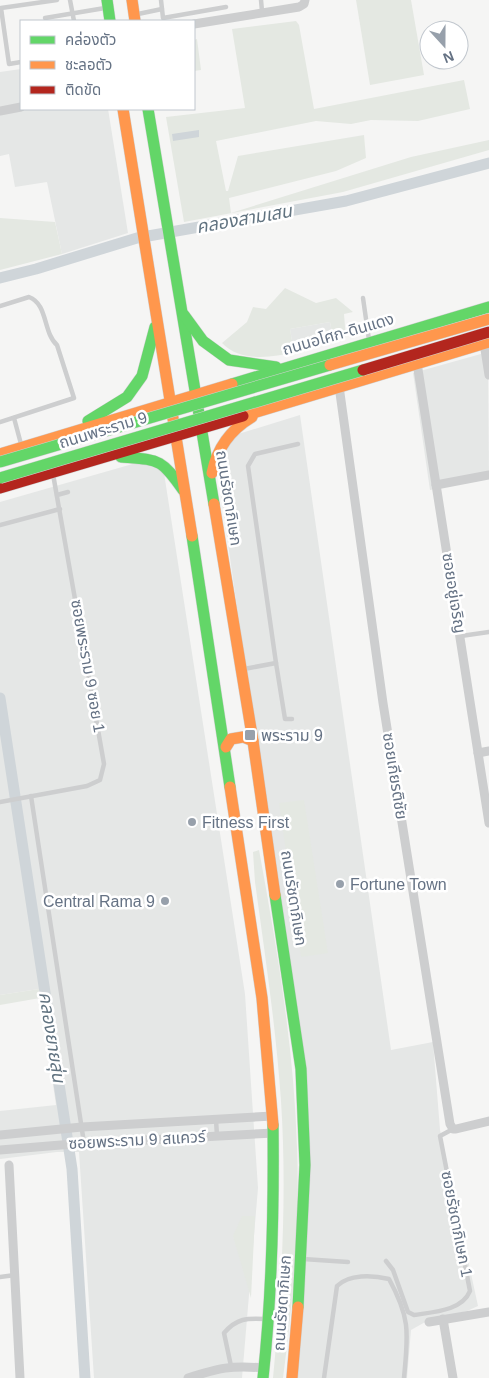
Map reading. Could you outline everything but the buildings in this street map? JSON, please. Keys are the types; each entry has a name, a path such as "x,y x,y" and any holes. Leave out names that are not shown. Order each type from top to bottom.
{"main road":[{"path":"132,0 134,18"},
{"path":"107,4 110,20"},
{"path":"123,110 175,435 486,342"},
{"path":"148,110 202,427"},
{"name":"ถนนอโศก-ดินแดง","path":"169,402 489,307"},
{"path":"182,311 203,341 229,360 280,368"},
{"name":"ถนนอโศก-ดินแดง","path":"212,400 489,318"},
{"path":"447,319 456,351"},
{"path":"65,434 127,397 142,376 156,324"},
{"name":"ถนนพระราม 9","path":"0,478 489,332"},
{"name":"ถนนพระราม 9","path":"0,462 212,400"},
{"name":"ถนนพระราม 9","path":"0,454 169,402"},
{"path":"211,492 212,470 216,454 230,433 244,422 277,405"},
{"name":"ถนนรัชดาภิเษก","path":"202,427 211,492 253,742 301,1069 305,1165 302,1258 297,1337 292,1378"},
{"name":"ถนนพระราม 9","path":"0,488 109,457 175,435"},
{"name":"ถนนรัชดาภิเษก","path":"175,435 226,747 262,998 274,1133 274,1225 264,1373"},
{"path":"109,457 136,457 156,460 168,468 186,494"},
{"path":"226,747 231,740 243,737 253,742"}],"street":[{"path":"195,24 262,11 299,7 304,4 305,0"},
{"path":"0,111 20,107"},
{"path":"486,342 489,375"},
{"name":"ซอยอยู่เจริญ","path":"417,363 489,823"},
{"name":"ซอยเกียรติชัย","path":"339,386 383,703 452,1129"},
{"path":"436,485 489,475"},
{"path":"478,753 489,751"},
{"name":"ซอยพระราม 9 สแควร์","path":"0,1135 82,1127 273,1116"},
{"path":"452,1129 488,1124"},
{"name":"ซอยพระราม 9 สแควร์","path":"0,1150 84,1143 274,1133"},
{"path":"9,1165 20,1378"},
{"path":"429,1322 489,1312"},
{"path":"443,1319 453,1378"},
{"path":"188,1378 230,1366 264,1373"}],"lane":[{"path":"20,62 9,64 1,8 57,0"},
{"path":"70,0 74,20"},
{"path":"161,0 163,18 226,8"},
{"path":"260,0 262,11"},
{"path":"45,18 107,4"},
{"path":"134,18 162,9"},
{"path":"0,306 29,297 39,304 51,340 57,345 74,398 0,422"},
{"path":"363,298 369,342"},
{"path":"14,418 22,448"},
{"path":"292,719 285,718 248,466 255,454 298,444"},
{"name":"ซอยพระราม 9 ซอย 1","path":"0,802 87,786 100,780 104,764 53,472"},
{"path":"57,495 68,492"},
{"path":"0,525 60,509"},
{"path":"461,636 489,632"},
{"path":"241,670 276,663"},
{"path":"31,796 84,1143"},
{"path":"216,1120 217,1136"},
{"name":"ซอยรัชดาภิเษก 1","path":"386,1261 393,1270 408,1312 414,1315 458,1305 467,1298 470,1291 440,1136 452,1129"},
{"path":"302,1258 348,1262"},
{"path":"0,1277 15,1275"},
{"path":"324,1378 336,1286 343,1279 355,1277 388,1279 395,1290 406,1319 408,1332 404,1378"},
{"path":"230,1366 224,1333 230,1325 244,1318 269,1319"}],"shaded area":[{"path":"356,0 411,0 419,46 419,70 423,70 424,75 370,85"},
{"path":"296,21 299,25 314,109 464,80 470,109 418,121 371,120 351,124 316,121 216,141 226,191 228,191 238,156 364,135 366,158 336,171 229,198 231,213 411,157 489,140 489,150 343,192 184,222 166,117 245,108 232,29"},
{"path":"197,39 201,70 195,71 195,40"},
{"path":"20,69 20,110 108,110 128,233 62,254 47,182 15,187 9,154 0,156 0,72"},
{"path":"199,130 199,137 173,141 172,134"},
{"path":"0,218 55,222 62,254 0,270"},
{"path":"285,288 316,303 336,298 353,312 344,314 346,339 334,343 330,322 290,329 294,352 285,354 266,357 247,356 229,349 222,343 247,322 253,307 266,309"},
{"path":"330,322 334,343 294,352 290,329"},
{"path":"488,352 489,478 430,490 413,373"},
{"path":"300,415 391,1050 433,1042 440,1130 478,1306 467,1311 427,1321 411,1330 407,1378 293,1378 304,1281 297,1026 217,467 235,435"},
{"path":"143,461 164,473 245,994 258,1188 242,1378 94,1378 79,1152 57,1152 0,1159 0,1111 56,1105 39,989 0,995 0,502"},
{"path":"304,800 328,953 301,957 279,803"},
{"path":"259,850 278,961 288,1035 297,1147 298,1176 295,1262 283,1378 273,1378 283,1240 283,1136 276,1046 255,882 253,852"},
{"path":"39,989 40,998 0,1005 0,995"},
{"path":"242,1216 255,1216 251,1298 233,1236"}],"waterway":[{"name":"คลองสามเสน","path":"0,278 137,238 346,201 489,163"},
{"name":"คลองยายสุ่น","path":"0,698 72,1169 85,1378"}],"traffic: fast":[{"path":"107,0 110,20"},
{"path":"148,110 214,504"},
{"path":"232,384 489,307"},
{"path":"184,315 203,341 229,360 276,367"},
{"path":"88,421 127,397 142,376 155,327"},
{"path":"0,462 330,365"},
{"path":"0,478 363,370"},
{"path":"121,457 152,460 164,466 183,490"},
{"path":"192,536 230,787"},
{"path":"275,895 301,1069 305,1165 298,1307"},
{"path":"263,1378 272,1252 273,1125"}],"traffic: slow":[{"path":"132,0 135,20"},
{"path":"123,110 192,536"},
{"path":"330,365 489,319"},
{"path":"243,416 489,342"},
{"path":"0,454 232,384"},
{"path":"212,473 217,456 226,440 237,428 252,417"},
{"path":"214,504 253,741 275,895"},
{"path":"226,747 231,739 243,737 253,741"},
{"path":"230,787 262,998 273,1125"},
{"path":"292,1378 298,1307"}],"traffic: jam":[{"path":"363,370 489,332"},
{"path":"0,488 243,416"}],"place":[{"name":"พระราม 9","path":"250,735"},
{"name":"Fitness First","path":"192,822"},
{"name":"Fortune Town","path":"340,884"},
{"name":"Central Rama 9","path":"165,901"}]}
